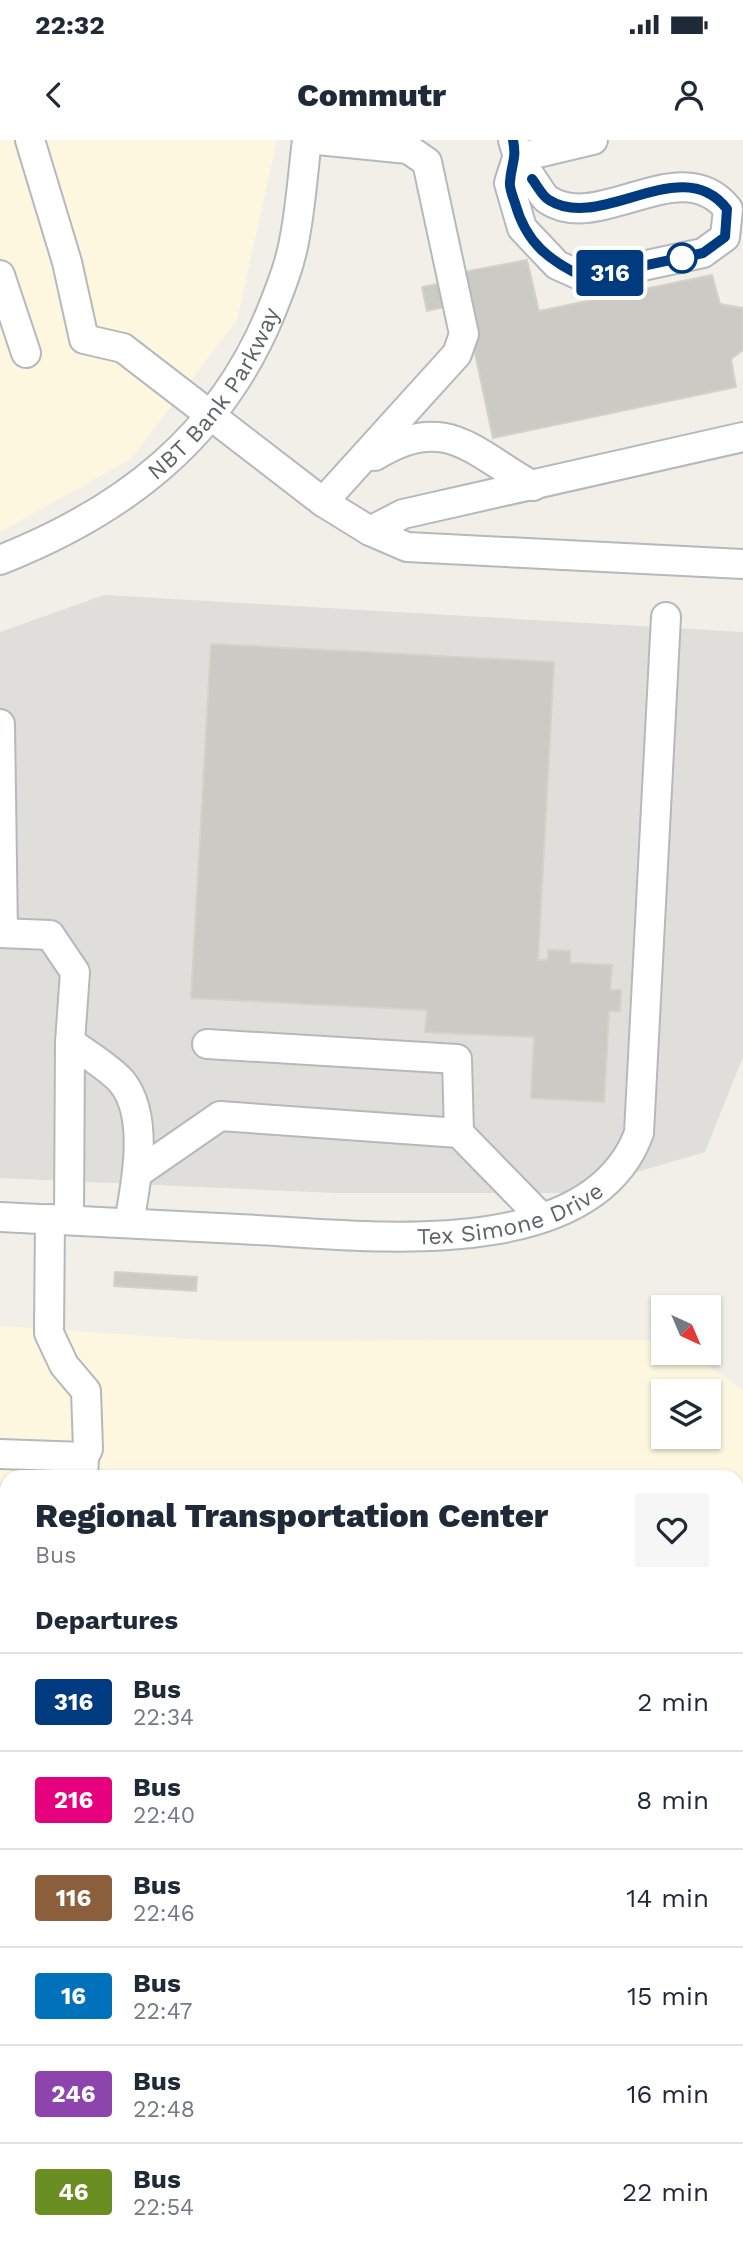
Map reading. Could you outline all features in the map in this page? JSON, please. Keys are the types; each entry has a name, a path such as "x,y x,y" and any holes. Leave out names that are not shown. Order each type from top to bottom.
{"street":[{"path":"30,140 67,262 84,339 123,348 323,502 370,531 407,547 743,564"},
{"name":"NBT Bank Parkway","path":"0,560 42,544 118,500 175,454 230,392 254,353 283,281 295,237 307,140"},
{"path":"318,140 408,149 427,162 464,334 457,354 323,502"},
{"path":"515,149 593,140"},
{"path":"515,149 548,200 576,209 681,186 717,195 727,209 725,237 703,253 586,278 557,265 522,228 509,183 515,149"},
{"path":"0,275 26,353"},
{"path":"355,468 398,442 421,435 450,439 472,447 533,486"},
{"path":"370,531 403,514 743,437"},
{"name":"Tex Simone Drive","path":"0,1217 410,1237 485,1231 556,1214 594,1195 621,1169 639,1133 667,617"},
{"path":"0,724 1,933 50,935 75,972 60,1220 49,1334 64,1365 86,1391 88,1449 83,1467 0,1454"},
{"path":"70,1042 121,1082 135,1111 139,1172 129,1223"},
{"path":"206,1044 457,1059 459,1133"},
{"path":"139,1172 220,1116 459,1133 541,1217"}],"shaded area":[{"path":"0,140 277,140 237,320 131,459 0,532"},
{"path":"104,595 743,632 743,1057 705,1152 566,1193 334,1193 0,1178 0,632"},
{"path":"0,1326 223,1341 651,1340 651,1365 707,1365 743,1390 743,1470 0,1470"}],"building":[{"path":"527,260 539,311 712,275 720,304 743,308 743,350 731,359 736,387 493,438 458,273"},
{"path":"448,282 453,305 427,311 422,287"},
{"path":"211,644 554,662 538,960 548,960 548,950 570,951 570,963 612,965 610,990 621,990 620,1011 609,1011 604,1102 531,1098 534,1037 425,1032 427,1010 191,998"},
{"path":"115,1272 197,1277 196,1291 114,1286"}],"bus line":[{"name":"316","path":"513,140 517,158 509,183 522,228 557,265 586,278 703,253 725,237 727,209 717,195 681,186 576,209 548,200 532,179"}]}
